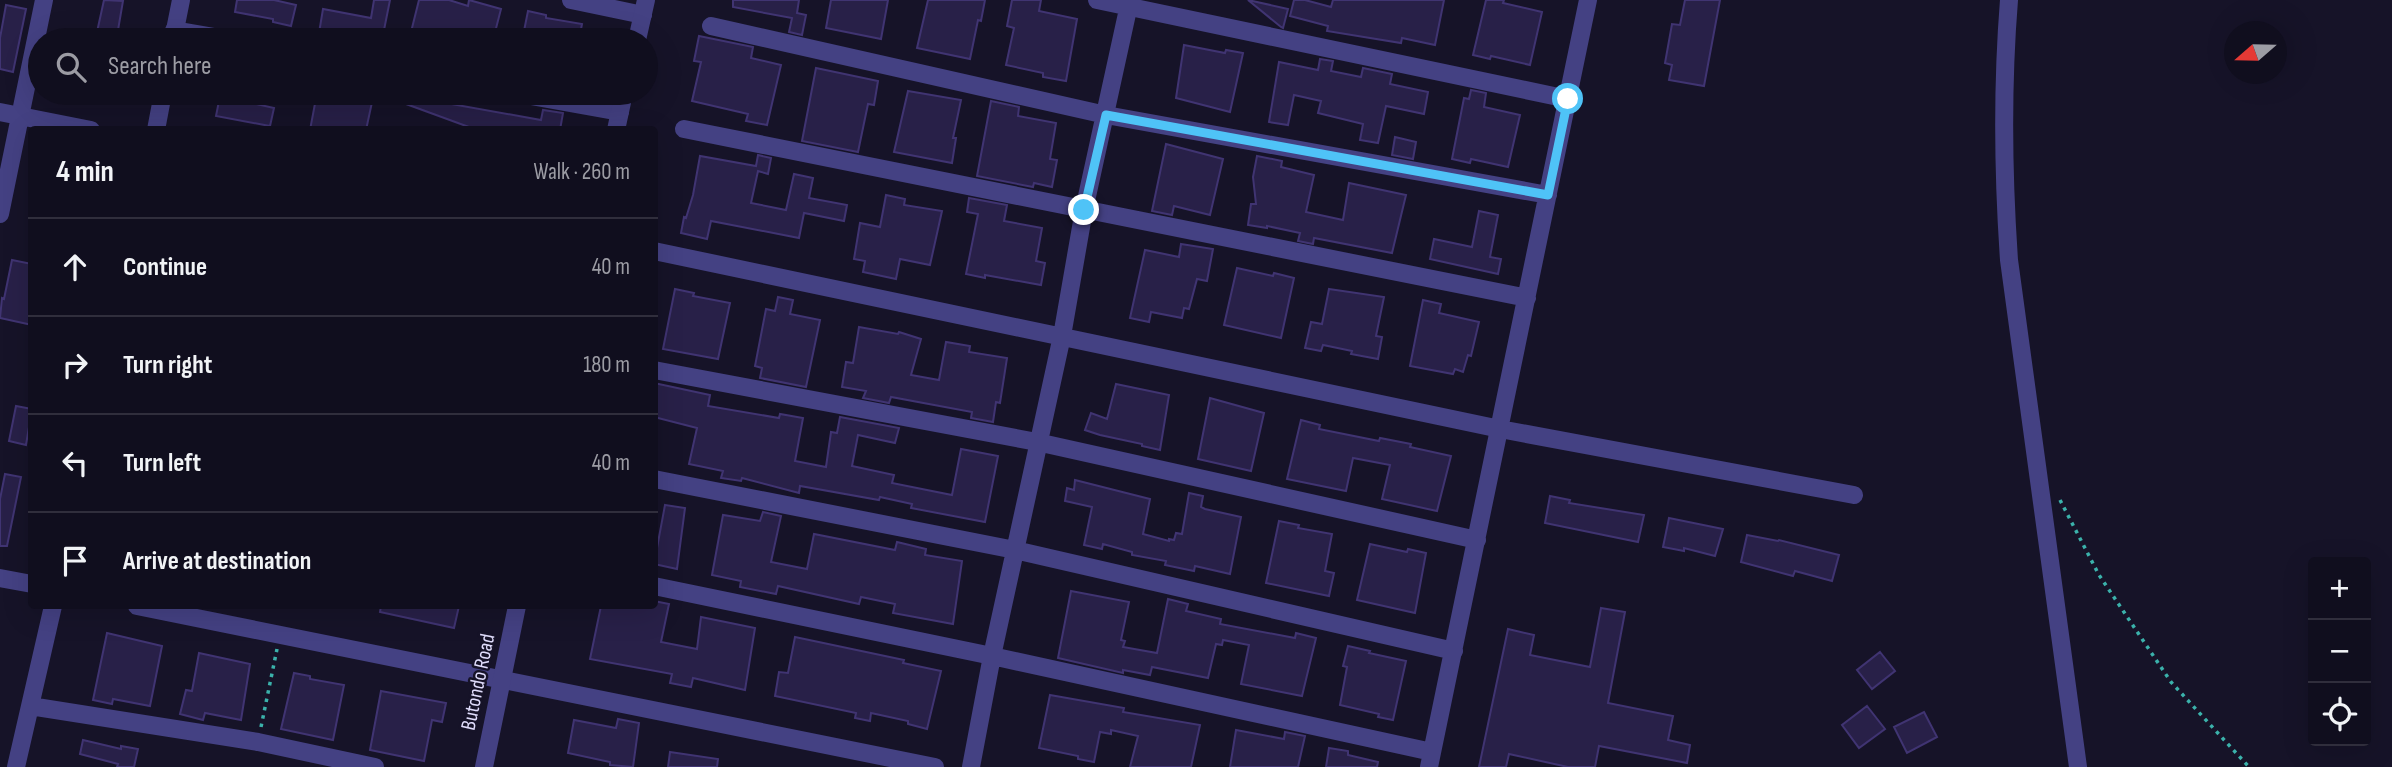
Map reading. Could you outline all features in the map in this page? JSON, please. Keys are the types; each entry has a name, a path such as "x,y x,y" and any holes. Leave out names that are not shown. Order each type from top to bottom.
{"street":[{"path":"38,28 44,0"},
{"path":"175,28 181,0"},
{"path":"571,0 645,8 640,28"},
{"path":"1097,0 1130,3 1568,99"},
{"path":"658,587 992,656 1431,760 1588,0"},
{"path":"2010,0 2003,93 2003,177 2009,260 2078,767"},
{"path":"971,767 1037,442 1062,336 1084,210 1130,3"},
{"path":"711,26 1106,115 1548,195"},
{"path":"0,214 28,74"},
{"path":"157,126 161,105"},
{"path":"559,105 618,121"},
{"path":"0,112 72,126"},
{"path":"684,129 1527,298"},
{"path":"658,252 1500,429 1854,495"},
{"path":"658,371 1037,442 1477,540"},
{"path":"658,480 1015,550 1454,651"},
{"path":"0,578 28,583"},
{"path":"16,767 52,609"},
{"path":"152,609 935,767"},
{"name":"Butondo Road","path":"484,767 516,609"},
{"path":"30,706 258,742 375,767"}],"path":[{"path":"2054,489 2099,575 2171,682 2249,767"},
{"path":"258,742 281,635"}],"building":[{"path":"104,0 123,1 118,28 98,28"},
{"path":"237,0 274,0 296,5 291,26 273,22 273,19 235,12"},
{"path":"374,0 390,0 384,28 320,28 323,9 371,18"},
{"path":"419,0 449,0 468,6 469,0 501,9 496,28 412,28"},
{"path":"733,0 799,0 797,13 806,15 802,35 789,32 792,18 733,7"},
{"path":"831,0 888,0 881,39 826,28"},
{"path":"928,0 985,0 970,59 917,48"},
{"path":"1012,0 1041,0 1039,11 1077,19 1066,81 1006,65 1014,28 1007,26"},
{"path":"1248,0 1288,9 1283,28 1281,27"},
{"path":"1294,0 1331,7 1333,0 1444,0 1435,45 1402,38 1401,43 1327,31 1328,26 1290,16"},
{"path":"1486,0 1504,0 1503,3 1542,12 1530,65 1491,56 1490,59 1473,55"},
{"path":"1685,0 1720,0 1704,86 1669,80 1672,65 1665,63 1672,24 1680,25"},
{"path":"6,5 26,9 13,72 0,69 0,38"},
{"path":"528,11 546,15 546,18 582,24 581,28 525,28"},
{"path":"699,36 753,47 751,58 781,65 767,125 746,121 748,114 692,101 701,62 694,61"},
{"path":"1184,45 1225,53 1226,50 1243,53 1230,112 1176,98"},
{"path":"1320,59 1333,61 1331,71 1361,77 1363,68 1392,74 1390,84 1428,92 1424,114 1386,106 1378,143 1360,140 1363,124 1318,113 1321,101 1294,95 1288,125 1269,122 1279,62 1318,70"},
{"path":"816,68 878,81 874,105 868,104 858,152 802,141"},
{"path":"1471,90 1486,93 1484,107 1520,115 1508,167 1471,159 1470,163 1452,159 1464,98 1469,99"},
{"path":"908,91 961,100 953,138 956,138 952,163 894,152"},
{"path":"991,101 1019,107 1018,116 1056,123 1050,159 1057,160 1052,187 1034,183 1033,187 977,176"},
{"path":"218,105 260,105 274,108 270,126 216,116"},
{"path":"315,105 371,105 367,126 311,126"},
{"path":"409,105 457,105 541,120 543,110 563,113 561,126 466,126"},
{"path":"1395,137 1416,142 1413,159 1392,155"},
{"path":"1166,144 1223,159 1210,215 1174,206 1172,215 1152,211"},
{"path":"758,155 771,158 768,174 758,171 751,203 786,210 794,174 813,178 809,198 847,205 844,221 804,213 799,238 711,221 707,239 681,233 693,195 700,156 756,166"},
{"path":"1257,156 1282,161 1281,167 1314,175 1306,212 1343,220 1349,183 1406,195 1392,253 1314,238 1313,244 1298,241 1300,233 1248,225 1251,204 1256,204 1253,177"},
{"path":"886,195 905,199 904,205 942,211 930,265 900,259 896,279 863,272 865,261 854,259 860,223 880,227"},
{"path":"969,198 1007,205 1004,221 1042,228 1036,261 1045,263 1041,285 966,274 978,214 967,212"},
{"path":"1479,211 1498,215 1490,257 1501,259 1498,274 1430,259 1434,239 1472,247"},
{"path":"1181,244 1213,249 1207,281 1197,279 1189,309 1184,308 1182,318 1151,312 1149,322 1130,318 1145,250 1179,257"},
{"path":"12,260 28,263 28,324 0,318 2,298 4,299"},
{"path":"1237,268 1294,278 1281,338 1224,325"},
{"path":"675,289 694,293 693,296 730,303 718,359 663,349"},
{"path":"1329,289 1384,297 1376,336 1382,337 1378,359 1323,345 1321,351 1305,348 1311,322 1322,324"},
{"path":"778,297 793,300 790,314 820,320 806,387 760,378 762,368 755,366 766,309 775,311"},
{"path":"1423,300 1441,304 1439,313 1479,322 1471,356 1468,355 1463,372 1455,369 1453,374 1410,366"},
{"path":"859,327 898,334 899,332 921,339 911,375 939,380 946,342 970,346 969,352 1007,358 1000,403 996,402 993,422 971,418 972,412 891,397 889,403 863,398 866,391 842,387 846,362 853,363"},
{"path":"658,384 710,395 708,406 779,418 780,414 803,418 795,461 826,467 831,432 837,433 840,417 899,428 895,443 858,435 852,466 894,475 892,483 952,495 961,449 998,456 985,522 911,508 912,504 880,497 879,500 800,486 799,493 742,478 741,481 721,478 723,471 689,464 697,428 658,418"},
{"path":"1116,384 1169,395 1160,450 1085,430 1091,413 1107,419"},
{"path":"1210,398 1264,413 1251,471 1198,459"},
{"path":"16,406 28,408 26,445 9,441"},
{"path":"1301,420 1320,425 1319,429 1379,441 1380,438 1411,444 1410,447 1451,456 1437,511 1382,499 1390,465 1353,458 1346,491 1287,479"},
{"path":"5,474 21,477 7,546 0,546 0,499"},
{"path":"1075,480 1150,499 1143,534 1169,541 1174,540 1176,533 1182,534 1189,493 1203,496 1201,507 1205,509 1241,517 1230,574 1195,566 1194,571 1165,565 1166,561 1132,555 1132,552 1103,544 1102,549 1084,545 1092,507 1065,501 1067,488 1074,490"},
{"path":"1550,496 1570,500 1569,503 1644,515 1638,542 1545,523"},
{"path":"665,505 685,508 677,569 658,565 658,543"},
{"path":"763,512 781,516 771,562 807,569 814,534 895,550 897,542 926,549 925,555 962,561 953,624 893,613 895,604 861,597 859,604 778,586 776,594 740,587 741,581 712,575 723,515 760,521"},
{"path":"1669,518 1723,529 1715,556 1684,548 1684,551 1663,547"},
{"path":"1279,521 1299,525 1298,528 1332,534 1325,571 1334,573 1329,596 1266,583"},
{"path":"1747,535 1839,555 1832,581 1795,571 1793,576 1741,562"},
{"path":"1370,544 1426,553 1415,613 1357,600"},
{"path":"1071,591 1129,602 1121,640 1125,641 1123,647 1157,653 1168,599 1188,604 1186,611 1221,619 1220,624 1295,638 1296,633 1316,638 1302,696 1241,684 1249,645 1223,640 1222,645 1216,644 1208,678 1152,667 1150,675 1123,670 1123,673 1058,658"},
{"path":"658,602 669,604 661,642 697,649 701,617 755,628 745,690 693,678 691,687 670,683 672,674 590,659 600,609 658,609"},
{"path":"1601,608 1625,612 1608,703 1673,716 1668,740 1690,745 1687,763 1599,746 1595,767 1568,767 1509,754 1506,767 1479,767 1508,629 1534,635 1530,655 1590,667"},
{"path":"380,609 458,609 454,628 380,612"},
{"path":"107,633 162,646 150,706 113,699 112,704 93,700"},
{"path":"795,637 904,660 903,663 941,671 927,729 908,724 908,721 871,713 870,721 855,718 856,713 775,696 779,672 788,673"},
{"path":"1348,646 1406,661 1393,720 1340,705 1347,667 1343,666"},
{"path":"1880,652 1895,671 1872,689 1857,670"},
{"path":"199,653 250,664 241,720 205,713 203,720 180,714 186,690 192,691"},
{"path":"294,673 310,676 310,679 344,685 333,740 281,729"},
{"path":"381,691 446,703 442,722 432,720 424,761 370,750"},
{"path":"1050,695 1124,708 1123,712 1200,725 1191,767 1130,767 1138,736 1111,730 1111,734 1100,732 1094,762 1039,748"},
{"path":"1867,706 1885,729 1859,748 1842,725"},
{"path":"1924,712 1937,737 1907,753 1894,727"},
{"path":"618,719 639,723 633,767 610,765 610,762 568,753 574,720 616,728"},
{"path":"1236,730 1284,739 1285,732 1305,736 1298,767 1230,767"},
{"path":"83,740 121,749 121,746 138,749 134,767 117,767 118,764 80,754"},
{"path":"1329,748 1348,751 1348,755 1378,762 1377,767 1326,767"},
{"path":"670,752 718,759 717,767 668,767"}],"route":[{"path":"1084,210 1106,115 1548,195 1568,99"}]}
